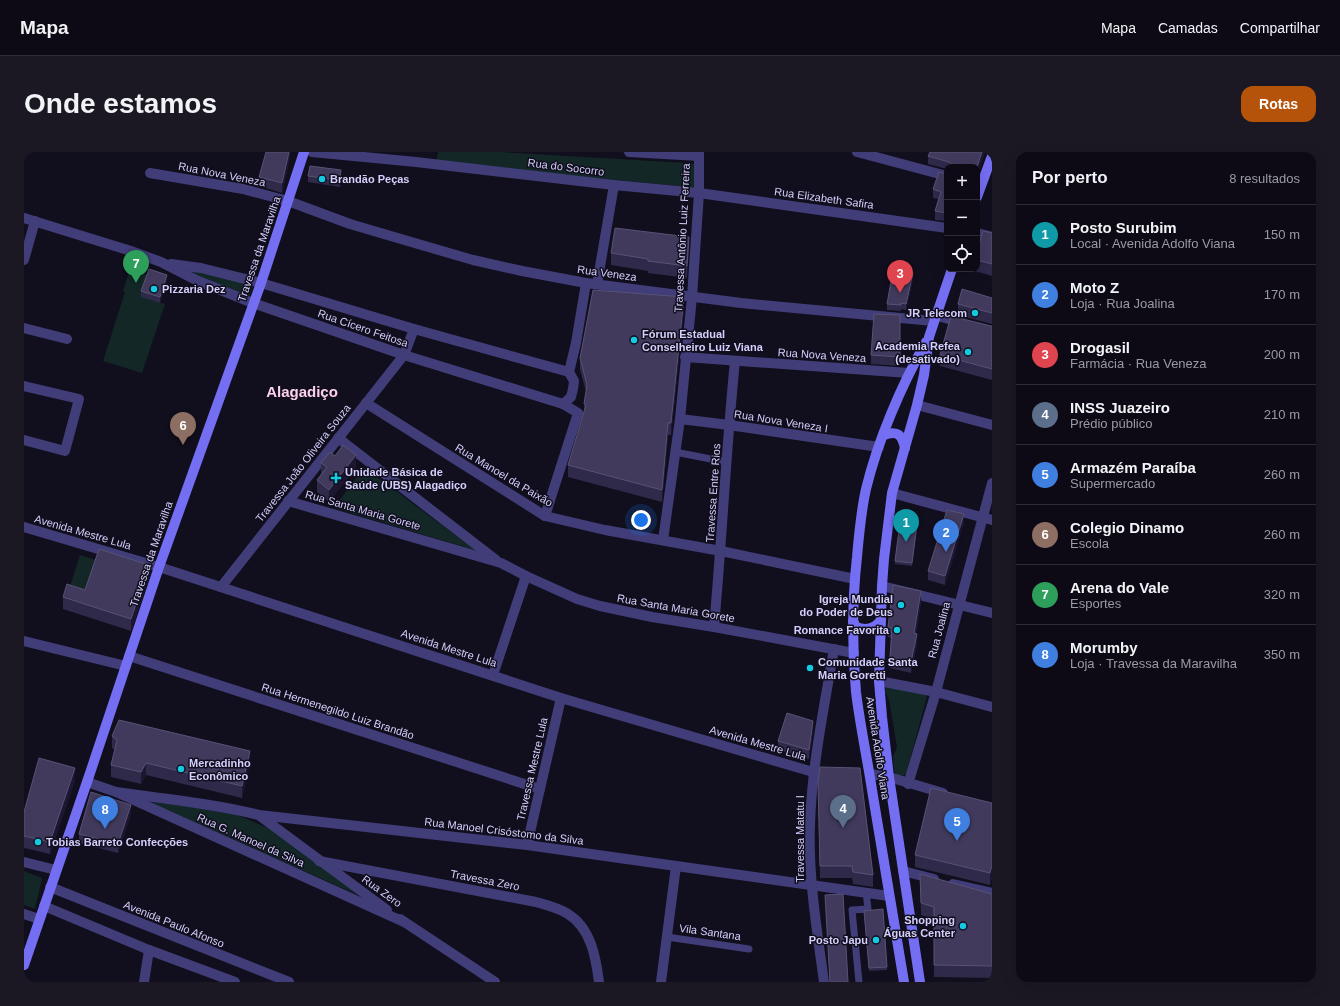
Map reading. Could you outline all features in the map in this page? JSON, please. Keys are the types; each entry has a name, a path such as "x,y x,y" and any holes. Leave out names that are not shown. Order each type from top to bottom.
{"main road":[{"name":"Travessa da Maravilha","path":"24,965 50,887 88,782 159,567 261,283 304,152"},
{"path":"980,183 992,156"},
{"name":"Avenida Adolfo Viana","path":"920,982 889,777 879,681 882,586 892,493 917,405 924,375 929,337 934,318 951,272"},
{"name":"Avenida Adolfo Viana","path":"904,982 856,692 853,621 854,579 860,524 866,488 879,447 909,373 929,337"},
{"path":"884,435 894,432 898,434 903,439 905,448"},
{"path":"853,621 856,627 867,629 874,628 881,620"}],"street":[{"name":"Rua do Socorro","path":"312,152 417,157 614,185 698,193"},
{"path":"630,152 699,154"},
{"path":"857,152 944,175"},
{"name":"Travessa Antônio Luiz Ferreira","path":"663,540 680,420 692,296 699,154"},
{"name":"Rua Nova Veneza","path":"150,173 244,189 288,201"},
{"path":"597,284 614,185"},
{"name":"Rua Elizabeth Safira","path":"698,193 944,228"},
{"name":"Rua Veneza","path":"288,201 350,224 473,260 586,283 741,303 934,318 971,325"},
{"name":"Rua Cícero Feitosa","path":"24,218 131,251 161,262 198,281 253,302 404,354 563,404"},
{"path":"24,260 35,222"},
{"path":"980,234 992,237"},
{"name":"Rua Cícero Feitosa","path":"161,262 201,268 261,283 414,329 569,372"},
{"path":"545,516 578,414 563,404 571,397 573,389 574,381 569,372 576,343 586,283"},
{"path":"24,328 67,339"},
{"name":"Travessa João Oliveira Souza","path":"221,587 404,354 414,329"},
{"name":"Rua Nova Veneza","path":"685,357 909,373"},
{"name":"Travessa Entre Rios","path":"714,627 735,361"},
{"path":"24,386 79,398 65,451 24,440"},
{"name":"Rua Manoel da Paixão","path":"366,403 545,516 605,530 721,551 854,579"},
{"path":"917,405 992,425"},
{"name":"Rua Nova Veneza I","path":"680,420 729,425 879,447"},
{"name":"Rua Santa Maria Gorete","path":"338,438 501,563 577,599 652,618 714,627 854,653"},
{"name":"Rua Joalina","path":"908,784 936,692 959,604 988,518 992,482"},
{"path":"892,493 988,518"},
{"name":"Rua Santa Maria Gorete","path":"288,501 501,563"},
{"name":"Avenida Mestre Lula","path":"24,527 159,567 561,698 813,772 844,773"},
{"path":"493,675 526,576"},
{"path":"882,586 992,613"},
{"name":"Rua Hermenegildo Luiz Brandão","path":"24,641 127,661 540,789"},
{"name":"Travessa Matatu I","path":"824,982 812,886 810,826 813,772 834,650"},
{"path":"879,681 936,692 992,707"},
{"name":"Travessa Mestre Lula","path":"527,845 561,698"},
{"path":"859,773 889,777 908,784 954,796"},
{"name":"Rua G. Manoel da Silva","path":"88,782 116,792 404,922"},
{"name":"Rua Manoel Crisóstomo da Silva","path":"116,792 205,805 259,815 527,845 889,896"},
{"name":"Rua Zero","path":"259,815 319,861 404,922 495,982"},
{"name":"Travessa Zero","path":"319,861 536,902 555,907 580,923 591,942 597,965 599,982"},
{"path":"24,862 56,870"},
{"path":"660,982 676,866"},
{"path":"903,871 992,893"},
{"name":"Avenida Paulo Afonso","path":"50,887 289,982"},
{"path":"44,906 149,950 235,982"},
{"path":"24,914 39,919"},
{"path":"144,982 149,950"}],"lane":[{"path":"675,452 726,462"},
{"path":"860,982 852,910 868,909 866,892"},
{"name":"Vila Santana","path":"667,937 749,949"}],"green space":[{"path":"438,152 501,152 704,164 701,188 436,163"},
{"path":"183,268 254,284 248,299 186,273"},
{"path":"130,269 149,275 142,297 165,304 142,373 103,361 125,292 123,291"},
{"path":"364,467 475,550 334,508"},
{"path":"80,555 99,561 85,602 67,596"},
{"path":"886,685 926,694 927,697 906,774 902,776 896,775 894,771 893,757 897,747 889,700 885,692"},
{"path":"149,802 228,811 268,828 365,898"},
{"path":"24,871 42,878 35,909 24,905"}],"building":[{"path":"266,152 289,152 282,183 259,177"},
{"path":"930,152 982,152 978,164 951,164 949,162 928,156"},
{"path":"310,166 341,170 340,180 308,176"},
{"path":"939,172 944,173 944,212 935,211 941,192 933,189"},
{"path":"615,228 689,237 687,266 648,261 648,259 611,253"},
{"path":"983,231 992,233 992,264 980,261 980,242"},
{"name":"Pizzaria Dez","path":"149,269 167,275 160,297 141,291"},
{"path":"893,270 913,273 906,304 887,304"},
{"path":"962,289 992,298 992,313 958,304"},
{"name":"Fórum Estadual Conselheiro Luiz Viana","path":"593,290 684,297 671,423 668,423 662,490 568,465 586,405 584,404 587,385 580,358"},
{"path":"874,314 900,315 900,357 871,355"},
{"name":"Academia Refea (desativado)","path":"951,316 992,326 992,369 940,355"},
{"path":"343,445 356,455 329,490 317,480 327,467 321,463 330,452 335,456"},
{"path":"947,510 964,514 945,576 928,571"},
{"path":"901,515 918,517 912,563 895,561"},
{"path":"99,549 149,565 131,619 63,597 67,584 85,590"},
{"path":"893,585 921,591 914,633 917,634 911,662 890,657 892,628 888,627"},
{"path":"787,713 813,721 809,750 778,741"},
{"name":"Mercadinho Econômico","path":"119,720 250,751 242,786 146,763 141,772 111,765 117,740 112,736"},
{"path":"39,758 75,768 50,842 24,836 24,812"},
{"path":"820,767 860,768 873,875 853,872 852,866 820,866 818,782"},
{"path":"931,788 992,803 992,865 990,873 915,855"},
{"path":"91,792 131,805 118,844 79,834"},
{"name":"Shopping Águas Center","path":"920,874 992,894 992,966 934,965 934,907 921,903"},
{"path":"843,894 848,982 830,982 825,895"},
{"path":"883,909 887,967 869,968 864,911"}],"place":[{"name":"Brandão Peças","path":"322,179"},
{"name":"Arena do Vale","path":"136,283"},
{"name":"Pizzaria Dez","path":"154,289"},
{"name":"Drogasil","path":"900,293"},
{"name":"JR Telecom","path":"975,313"},
{"name":"Fórum Estadual Conselheiro Luiz Viana","path":"634,340"},
{"name":"Academia Refea (desativado)","path":"968,352"},
{"name":"Colegio Dinamo","path":"183,445"},
{"name":"Unidade Básica de Saúde (UBS) Alagadiço","path":"336,478"},
{"name":"Posto Surubim","path":"906,542"},
{"name":"Moto Z","path":"946,552"},
{"name":"Igreja Mundial do Poder de Deus","path":"901,605"},
{"name":"Romance Favorita","path":"897,630"},
{"name":"Comunidade Santa Maria Goretti","path":"810,668"},
{"name":"Mercadinho Econômico","path":"181,769"},
{"name":"INSS Juazeiro","path":"843,828"},
{"name":"Morumby","path":"105,829"},
{"name":"Armazém Paraíba","path":"957,841"},
{"name":"Tobias Barreto Confecções","path":"38,842"},
{"name":"Shopping Águas Center","path":"963,926"},
{"name":"Posto Japu","path":"876,940"}],"district":[{"name":"Alagadiço","path":"302,392"}]}
